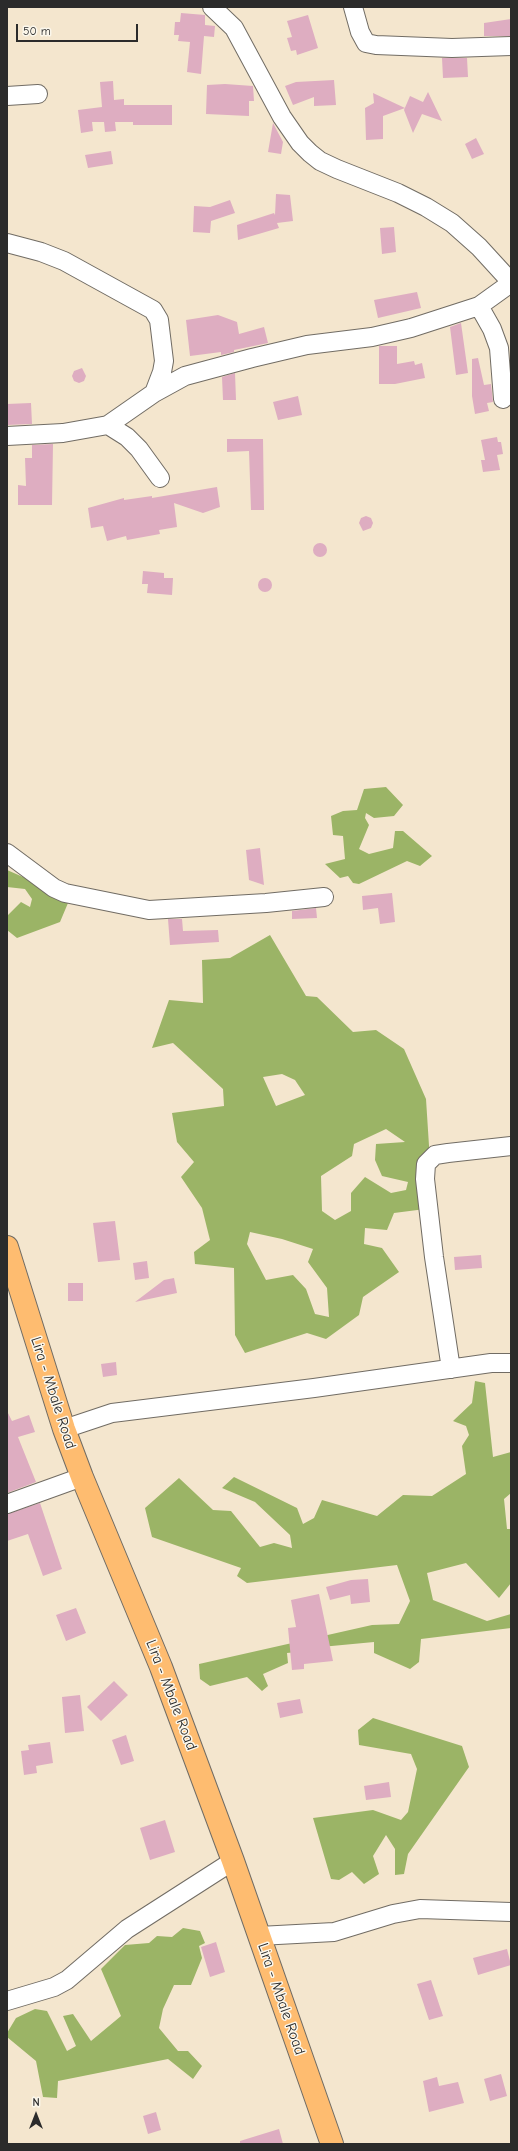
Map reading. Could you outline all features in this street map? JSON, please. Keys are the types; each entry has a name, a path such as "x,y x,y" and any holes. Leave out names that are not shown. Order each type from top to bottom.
{"main road":[{"name":"Lira - Mbale Road","path":"7,1247 64,1429 82,1477 161,1667 233,1861 332,2144"}],"street":[{"path":"7,436 70,433 108,425 154,393 185,376 252,358 307,346 393,333 479,306 511,282 479,246 452,223 426,207 398,193 337,169 310,153 300,143 282,117 234,28 212,7"},
{"path":"353,7 360,32 366,43 387,46 452,48 511,46"},
{"path":"7,96 38,94"},
{"path":"7,243 42,252 64,261 154,310 159,320 164,361 162,372 154,393"},
{"path":"479,306 492,329 499,348 503,399"},
{"path":"108,425 127,437 139,449 160,478"},
{"path":"7,853 54,888 65,893 149,910 266,903 324,897"},
{"path":"451,1369 434,1257 425,1179 426,1164 435,1155 511,1146"},
{"path":"64,1429 112,1413 314,1388 451,1369 511,1363"},
{"path":"7,1504 82,1477"},
{"path":"7,2001 54,1987 67,1980 127,1929 233,1861"},
{"path":"259,1936 334,1932 393,1914 420,1909 511,1912"}],"green space":[{"path":"386,787 403,805 394,816 374,818 366,813 365,818 369,825 359,849 369,854 393,848 395,831 403,831 432,856 420,866 407,861 359,884 353,883 348,876 340,878 325,864 345,859 343,836 333,835 331,816 343,811 357,810 364,789"},
{"path":"7,870 39,884 68,903 60,922 17,938 7,930 7,916 21,902 30,907 32,899 25,889 7,887"},
{"path":"270,935 306,996 317,997 353,1032 376,1030 404,1049 426,1099 433,1208 394,1213 387,1230 365,1228 364,1244 382,1248 399,1272 363,1297 359,1315 326,1339 307,1333 245,1353 235,1335 234,1268 195,1264 194,1252 210,1240 202,1208 181,1177 194,1162 177,1142 172,1113 224,1106 223,1089 173,1043 152,1048 169,1000 203,1003 202,960 230,958","holes":["282,1074 295,1080 305,1095 276,1106 263,1077","386,1129 405,1142 376,1144 375,1160 382,1176 408,1182 406,1190 391,1193 365,1177 351,1193 351,1211 335,1220 322,1211 321,1176 352,1156 354,1144","250,1232 282,1239 313,1249 308,1262 327,1288 329,1317 315,1314 306,1289 293,1275 266,1280 247,1244"]},
{"path":"475,1381 485,1383 493,1457 511,1452 511,1493 504,1499 507,1529 511,1529 511,1583 499,1598 466,1563 427,1573 433,1600 487,1621 511,1614 511,1628 421,1639 419,1662 410,1669 374,1653 374,1642 321,1647 307,1651 287,1653 288,1663 263,1674 268,1686 262,1691 247,1677 210,1686 200,1679 199,1664 372,1625 399,1624 410,1601 397,1565 247,1583 237,1576 241,1568 152,1537 145,1508 179,1478 213,1510 231,1511 260,1547 274,1543 292,1548 290,1535 255,1502 222,1488 234,1477 297,1508 303,1524 314,1518 322,1500 377,1516 403,1495 432,1496 466,1474 462,1446 469,1435 466,1426 453,1421 472,1403"},
{"path":"373,1718 462,1746 469,1767 408,1854 404,1874 395,1875 395,1849 386,1835 373,1856 379,1874 364,1884 352,1872 339,1880 331,1879 313,1818 373,1810 401,1820 408,1812 417,1769 411,1754 359,1745 358,1730"},
{"path":"183,1928 200,1931 205,1943 199,1946 202,1958 191,1985 174,1985 163,2009 159,2028 178,2051 188,2051 202,2066 193,2079 168,2059 58,2081 57,2098 43,2097 36,2061 7,2037 7,2033 16,2018 35,2009 47,2011 67,2051 76,2046 63,2016 73,2014 91,2041 121,2016 101,1969 125,1945 149,1943 157,1936 172,1937"}],"building":[{"path":"181,13 205,15 205,25 215,26 214,37 204,36 201,74 187,72 190,42 178,41 179,35 174,35 175,22 180,22"},
{"path":"308,15 318,48 297,55 296,50 291,51 287,38 292,37 287,21"},
{"path":"511,19 511,36 484,36 484,23"},
{"path":"442,58 467,58 468,77 443,78"},
{"path":"334,80 336,105 314,106 314,97 293,105 285,86 296,82"},
{"path":"113,81 114,100 124,99 124,105 172,105 172,125 133,125 133,122 115,122 116,131 105,132 104,122 92,122 93,131 81,133 78,110 102,107 100,82"},
{"path":"225,84 253,86 254,101 249,101 249,116 206,114 207,85"},
{"path":"428,92 442,121 422,114 413,133 404,110 410,96 423,102"},
{"path":"373,93 405,108 383,116 383,139 366,140 365,108 374,103"},
{"path":"273,123 283,142 281,154 268,152"},
{"path":"476,138 484,154 472,159 465,144"},
{"path":"111,151 113,164 88,168 85,155"},
{"path":"276,194 290,195 293,221 277,223 279,228 238,240 237,225 274,213 275,215"},
{"path":"230,200 235,213 211,221 210,233 193,232 194,206 210,207"},
{"path":"394,227 396,252 382,254 380,228"},
{"path":"417,292 421,308 378,318 374,300"},
{"path":"218,315 237,322 239,334 264,327 268,343 234,350 234,352 221,355 221,352 190,356 186,320"},
{"path":"461,323 468,373 456,375 450,327"},
{"path":"379,346 397,346 397,364 414,361 415,365 422,363 425,378 395,384 379,384"},
{"path":"478,358 484,385 491,384 493,402 487,403 489,411 475,414 472,396 472,359"},
{"path":"82,368 86,376 84,381 79,383 74,381 72,376 74,371"},
{"path":"235,373 236,400 223,400 222,377"},
{"path":"298,396 302,415 278,420 273,402"},
{"path":"31,403 32,424 7,425 7,404"},
{"path":"497,437 498,442 501,442 503,454 497,455 500,470 483,472 481,460 485,460 481,440"},
{"path":"227,439 263,439 264,510 251,510 249,451 227,452"},
{"path":"53,444 52,505 18,505 18,485 26,486 25,458 32,458 32,445"},
{"path":"217,487 220,507 203,513 174,503 177,527 159,530 160,534 127,540 126,536 107,541 103,526 91,528 88,508 124,498 124,500 152,496 152,498"},
{"path":"366,516 371,518 373,523 371,528 363,531 359,523 361,518"},
{"path":"320,543 325,545 327,550 325,555 320,557 315,555 313,550 315,545"},
{"path":"143,571 164,573 164,578 173,578 172,595 147,593 148,584 142,584"},
{"path":"262,578 268,578 272,582 272,588 268,592 262,592 258,588 258,582"},
{"path":"260,848 264,885 249,880 246,850"},
{"path":"392,893 395,922 380,924 378,908 363,910 362,896"},
{"path":"316,908 317,918 292,919 292,911"},
{"path":"168,919 182,919 183,931 218,930 219,942 170,945"},
{"path":"115,1221 120,1260 98,1262 93,1223"},
{"path":"481,1255 482,1268 455,1270 454,1257"},
{"path":"147,1261 149,1278 135,1280 133,1263"},
{"path":"174,1278 177,1293 135,1302 164,1280"},
{"path":"68,1283 83,1283 83,1301 68,1301"},
{"path":"116,1362 117,1375 103,1377 101,1364"},
{"path":"7,1411 12,1421 29,1415 35,1432 18,1437 36,1482 7,1493"},
{"path":"40,1503 62,1569 43,1576 28,1534 7,1541 7,1514"},
{"path":"368,1579 370,1602 351,1604 350,1595 330,1600 326,1587 351,1580"},
{"path":"319,1594 333,1661 304,1664 304,1669 292,1670 288,1628 296,1627 291,1600"},
{"path":"76,1608 86,1633 66,1641 56,1615"},
{"path":"114,1681 128,1695 101,1721 87,1707"},
{"path":"80,1695 84,1731 65,1733 62,1697"},
{"path":"300,1699 303,1713 280,1718 277,1703"},
{"path":"126,1735 134,1761 121,1765 112,1740"},
{"path":"50,1742 53,1763 36,1766 37,1773 24,1775 21,1751 29,1750 28,1745"},
{"path":"389,1782 391,1797 366,1800 364,1786"},
{"path":"165,1820 175,1852 150,1860 140,1828"},
{"path":"216,1942 225,1972 210,1977 201,1947"},
{"path":"507,1949 511,1965 478,1975 473,1958"},
{"path":"431,1980 443,2016 429,2020 417,1984"},
{"path":"501,2074 507,2096 490,2101 484,2079"},
{"path":"437,2077 439,2086 458,2082 464,2103 429,2112 423,2081"},
{"path":"156,2112 161,2130 148,2134 143,2116"},
{"path":"279,2129 283,2144 240,2144 240,2141"}]}
